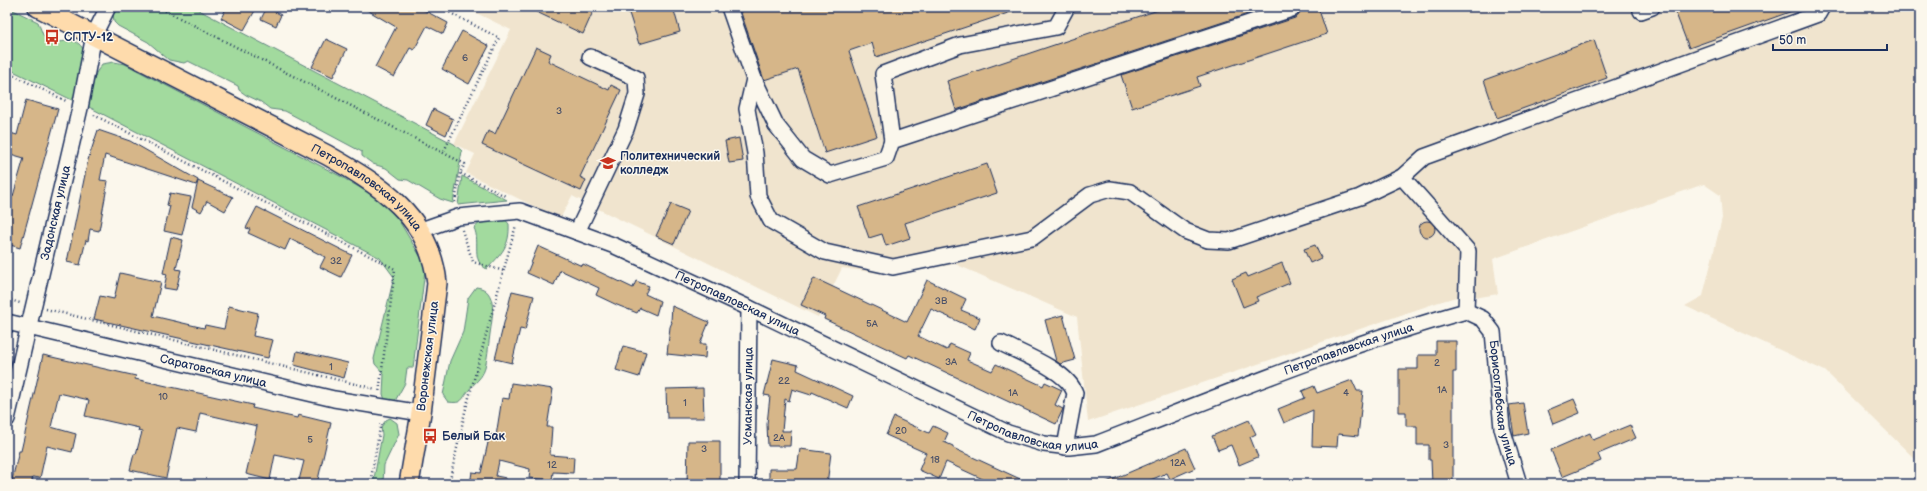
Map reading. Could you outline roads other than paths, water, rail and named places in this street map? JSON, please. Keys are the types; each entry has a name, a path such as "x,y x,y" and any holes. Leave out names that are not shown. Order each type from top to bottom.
{"main road":[{"name":"Петропавловская улица","path":"38,7 327,155 361,174 395,200 421,230"},
{"name":"Воронежская улица","path":"409,484 421,413 437,282 435,265 430,249 421,230"}],"street":[{"name":"Задонская улица","path":"7,419 80,108 94,35 108,7"},
{"path":"728,7 754,79 776,125 803,159 830,176 886,158 892,141 883,74 960,45 1056,27 1066,7"},
{"path":"754,79 747,109 755,153 758,196 771,221 825,252 893,267 1032,238 1090,195 1110,189 1130,192 1185,231 1208,240 1229,241 1360,197 1402,177 1424,157 1818,14 1822,7"},
{"path":"892,141 1292,9"},
{"path":"577,232 626,129 637,94 636,78 590,57"},
{"path":"1402,177 1468,251 1466,310"},
{"name":"Петропавловская улица","path":"421,230 458,217 520,211 615,246 749,308 1008,433 1044,444 1065,447 1096,444 1379,337 1466,310"},
{"name":"Усманская улица","path":"748,484 749,308"},
{"name":"Борисоглебская улица","path":"1466,310 1483,319 1493,332 1502,428 1519,484"},
{"name":"Саратовская улица","path":"7,322 334,399 421,413"},
{"path":"1001,343 1055,371 1072,385 1075,393 1065,447"}],"place":[{"name":"СПТУ-12","path":"52,37"},
{"name":"Политехнический колледж","path":"608,163"},
{"name":"Белый Бак","path":"430,436"}]}
